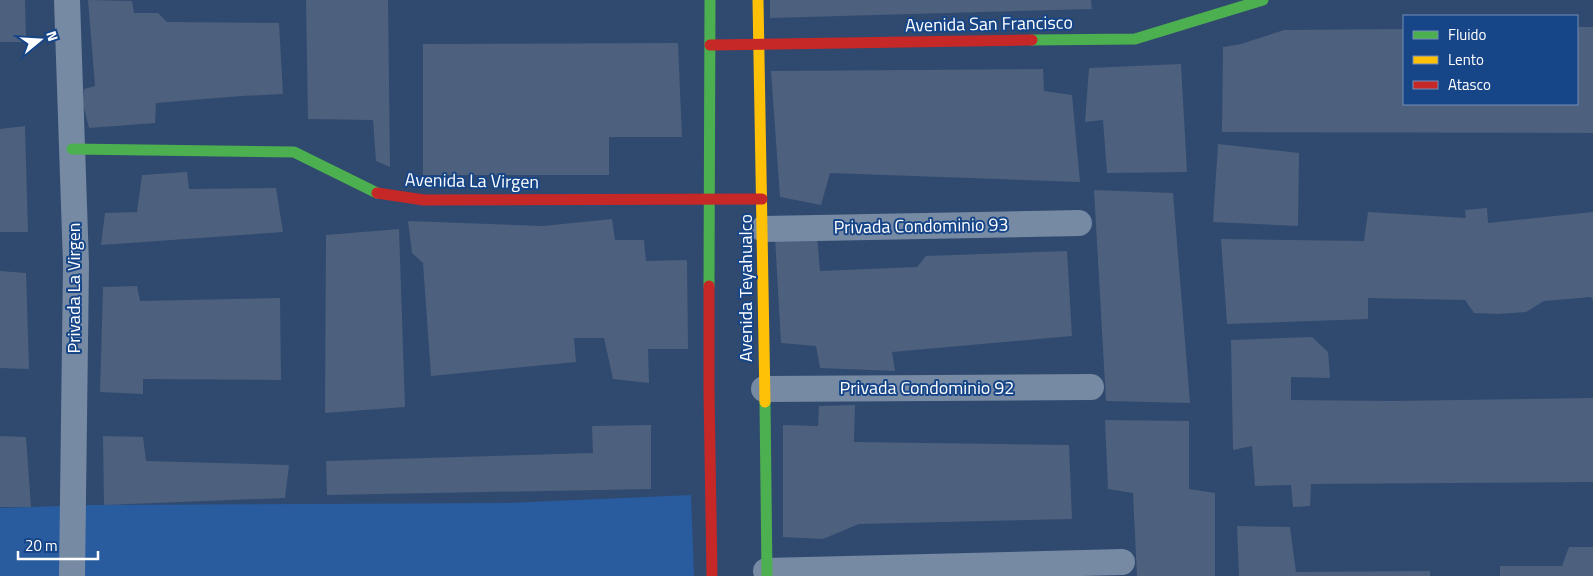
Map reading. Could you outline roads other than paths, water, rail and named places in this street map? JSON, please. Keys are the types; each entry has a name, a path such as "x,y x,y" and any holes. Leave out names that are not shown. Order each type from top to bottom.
{"street":[{"name":"Privada La Virgen","path":"66,0 76,264 72,576"},
{"name":"Avenida Teyahualco","path":"710,0 709,391 712,576"},
{"name":"Avenida Teyahualco","path":"758,0 767,573"},
{"name":"Avenida San Francisco","path":"710,45 1135,39 1263,0"},
{"name":"Avenida La Virgen","path":"72,149 294,152 333,170 376,194 424,200 762,199"},
{"name":"Privada Condominio 93","path":"763,229 1079,223"},
{"name":"Privada Condominio 92","path":"764,389 1091,387"},
{"path":"767,573 1122,562"}]}
